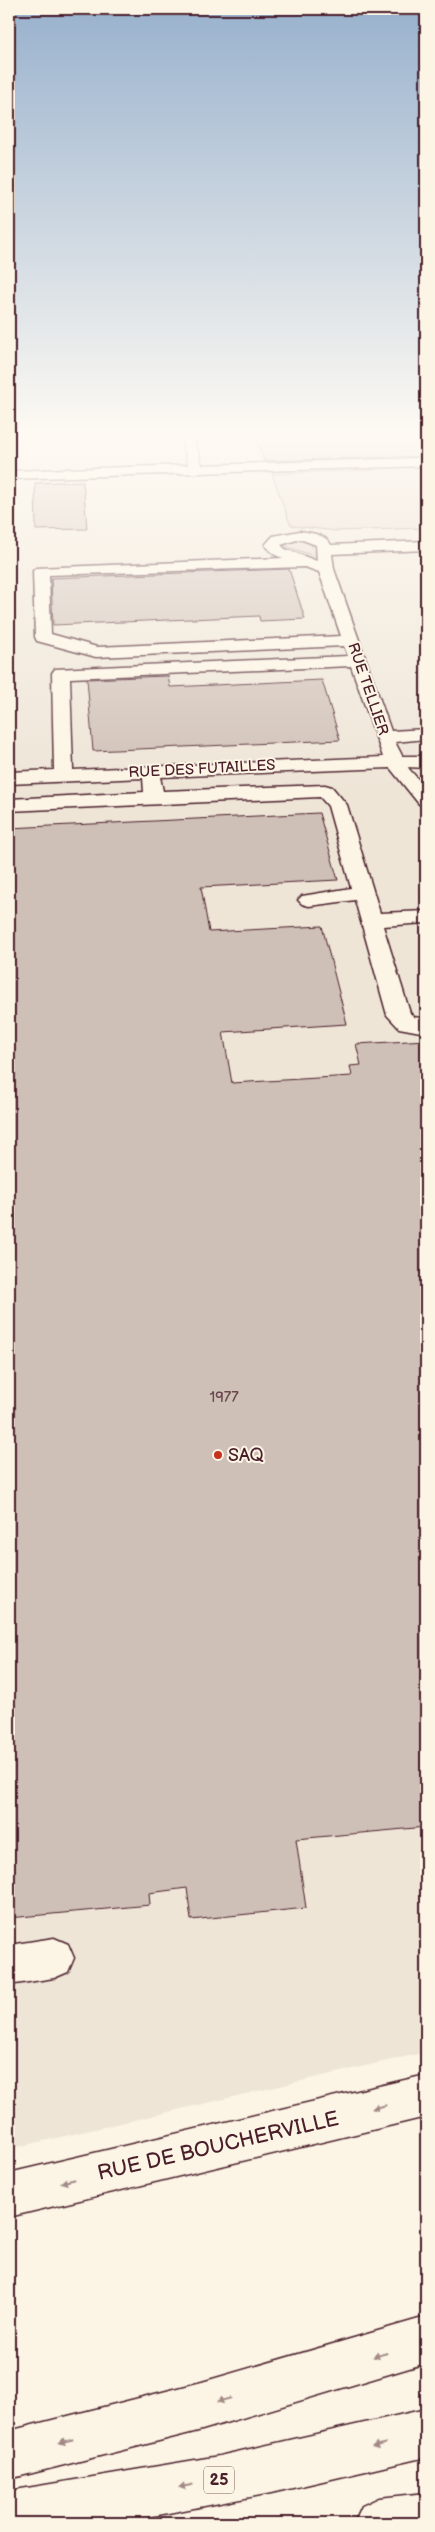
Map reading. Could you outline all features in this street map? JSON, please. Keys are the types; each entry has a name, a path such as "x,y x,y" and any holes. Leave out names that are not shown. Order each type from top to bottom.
{"main road":[{"path":"286,554 326,569"},
{"name":"RUE TELLIER","path":"324,554 326,569 384,736 395,762 422,795"},
{"path":"307,562 41,571 43,637 96,652 351,641"},
{"path":"64,776 61,674 358,661"},
{"path":"384,736 426,734"},
{"name":"RUE DES FUTAILLES","path":"9,778 332,763 426,762"},
{"path":"332,763 422,795"},
{"path":"208,769 213,796"},
{"path":"151,772 154,798"},
{"path":"38,777 38,803"},
{"path":"9,805 325,790 337,805 398,1014 407,1024 426,1026"},
{"path":"308,900 362,893"},
{"path":"370,920 426,917"},
{"path":"9,1965 54,1958"},
{"name":"RUE DE BOUCHERVILLE","path":"9,2196 426,2096"},
{"path":"9,2455 202,2406 426,2340"},
{"name":"25","path":"9,2516 94,2504 220,2480 348,2452 426,2432"},
{"path":"380,2523 426,2517"}],"shaded area":[{"name":"SAQ","path":"9,554 426,554 426,2052 9,2149"}],"building":[{"path":"289,569 305,619 260,621 259,616 53,625 51,578"},
{"path":"168,676 170,687 322,680 340,740 93,751 87,679"},
{"name":"SAQ","path":"319,813 338,880 201,887 209,932 322,926 347,1024 223,1032 232,1083 352,1076 350,1066 361,1065 356,1044 426,1040 426,1827 296,1839 306,1908 191,1920 187,1888 149,1893 150,1905 9,1918 9,828"}],"place":[{"name":"SAQ","path":"218,1455"}]}
